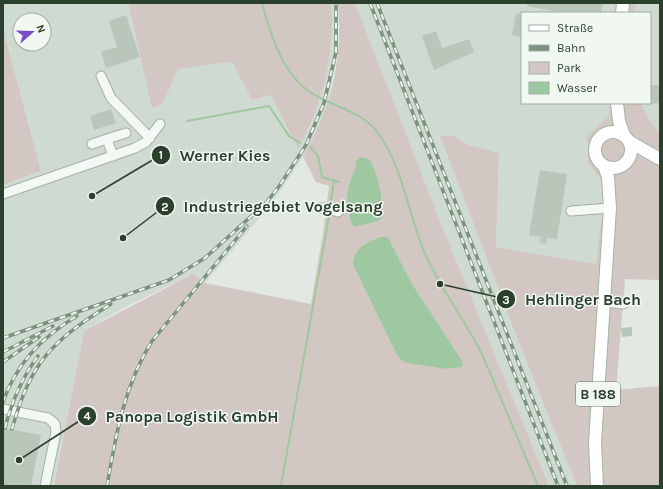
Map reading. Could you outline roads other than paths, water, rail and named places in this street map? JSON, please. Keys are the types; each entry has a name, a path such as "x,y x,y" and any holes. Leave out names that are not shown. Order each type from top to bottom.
{"main road":[{"path":"608,133 616,104"},
{"path":"616,104 619,121 631,151 629,160"},
{"path":"608,133 619,133 657,157 629,160 619,167 611,168 604,166 597,158 595,149 599,139 608,133"},
{"name":"B 188","path":"597,486 595,442 610,208 608,177 604,166"},
{"name":"B 188","path":"610,208 619,167"}],"street":[{"path":"101,76 111,98 150,138"},
{"path":"3,194 135,148 150,138 160,124"},
{"path":"92,144 126,133"},
{"path":"107,139 113,156"},
{"path":"319,208 327,208 338,212"},
{"path":"571,211 610,208"},
{"path":"604,302 623,304"},
{"path":"3,409 48,418 55,424 56,432 45,486"}],"water":[{"path":"361,157 369,159 378,180 382,203 382,218 376,222 354,227 349,217 347,195 349,184 355,171 356,161"},
{"path":"380,237 388,237 412,284 462,361 463,364 461,367 448,369 407,363 401,360 395,351 353,265 355,254 358,250"}],"waterway":[{"path":"262,3 273,39 283,61 298,82 316,96 356,114 365,120 373,127 388,149 400,176 418,235 429,263 482,354 538,486"},
{"path":"187,121 269,106 289,136 300,143"},
{"path":"310,147 318,156 322,177 339,182"},
{"path":"330,205 334,181"},
{"path":"281,486 329,216"}],"railway":[{"path":"3,338 169,280 205,258 267,202 306,145 324,103 336,52 336,3"},
{"path":"370,3 558,486"},
{"path":"377,3 567,486"},
{"path":"107,486 122,411 134,375 142,358 152,341 247,226"},
{"path":"12,429 27,386 36,369 46,355 73,330 111,304"},
{"path":"3,402 15,375 32,352 53,333 77,316"},
{"path":"3,352 53,326"},
{"path":"3,362 39,337"},
{"path":"5,428 18,390 38,356"}],"place":[{"name":"Werner Kies","path":"92,196"},
{"name":"Industriegebiet Vogelsang","path":"123,238"},
{"name":"Hehlinger Bach","path":"440,284"},
{"name":"Panopa Logistik GmbH","path":"19,460"}]}
